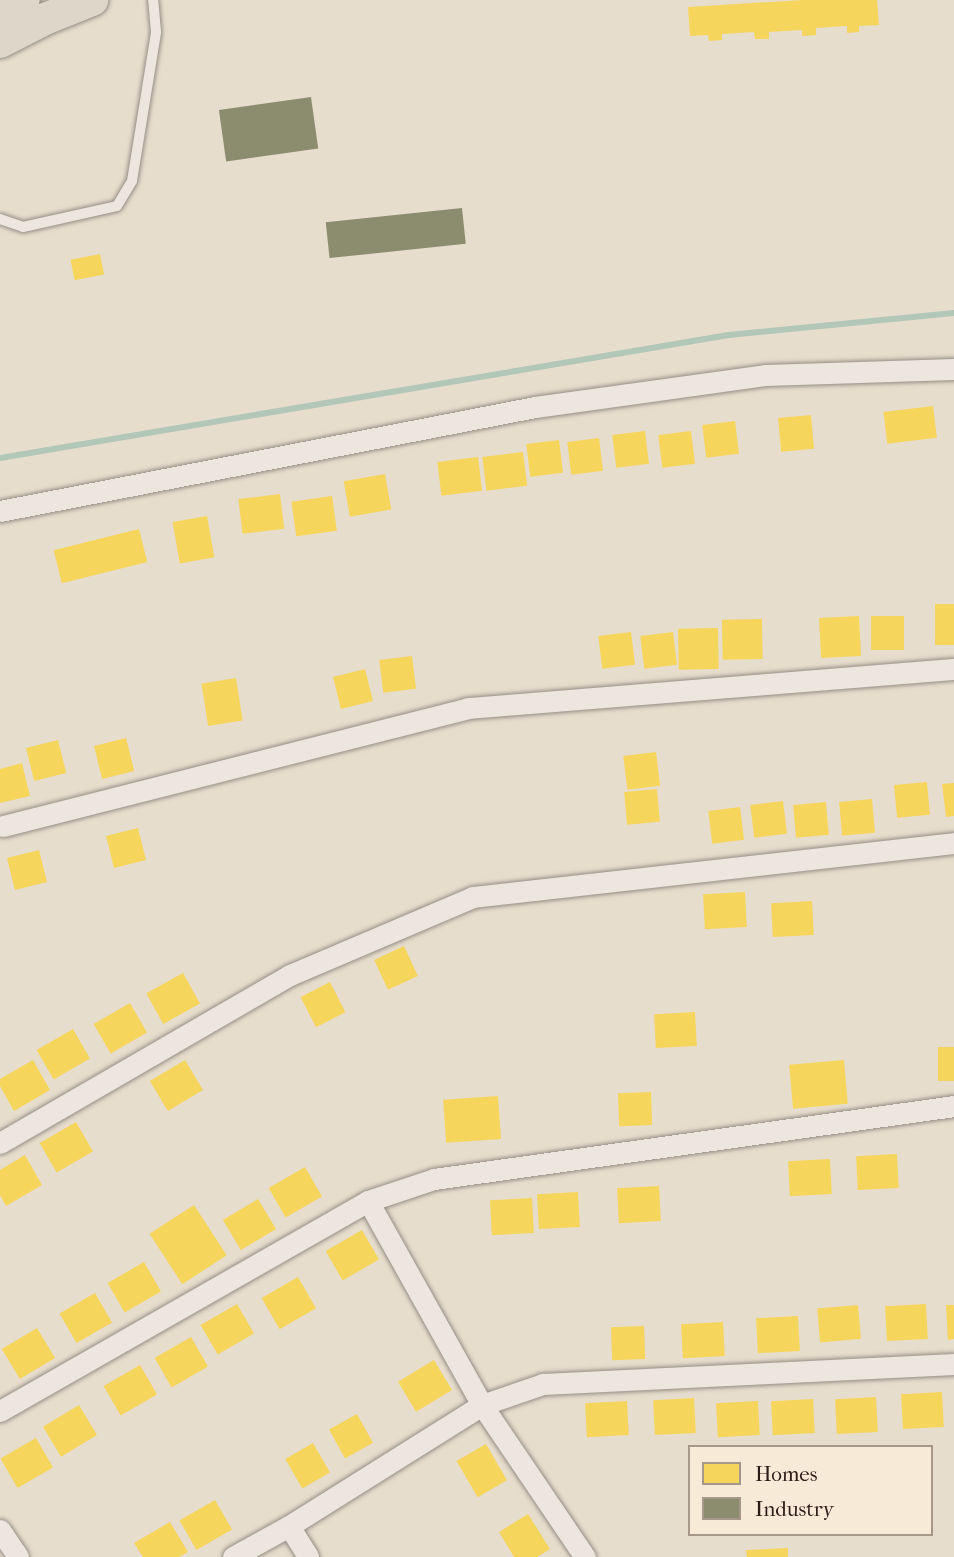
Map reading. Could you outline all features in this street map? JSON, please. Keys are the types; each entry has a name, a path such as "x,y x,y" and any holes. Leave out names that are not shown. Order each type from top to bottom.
{"main road":[{"path":"0,11 24,0"},
{"path":"0,42 92,0"}],"street":[{"path":"0,511 535,407 765,376 954,369"},
{"path":"3,826 468,708 954,669"},
{"path":"0,1143 290,975 473,897 954,843"},
{"path":"0,1411 368,1201 434,1179 954,1106"},
{"path":"368,1201 482,1405 586,1557"},
{"path":"233,1557 289,1526 482,1405 543,1384 954,1364"},
{"path":"289,1526 308,1557"},
{"path":"0,1530 18,1557"}],"lane":[{"path":"0,219 23,227 117,206 132,181 156,32 153,0"}],"building: Homes":[{"path":"803,0 877,0 879,25 859,26 859,32 847,33 847,26 816,28 816,35 802,36 802,30 769,32 769,39 755,39 754,32 722,34 722,40 709,41 708,35 690,36 688,7"},
{"path":"100,254 104,275 75,280 71,260"},
{"path":"933,406 937,438 887,444 883,412"},
{"path":"811,415 814,449 781,452 778,418"},
{"path":"735,421 739,454 706,458 702,425"},
{"path":"645,431 649,464 616,468 612,435"},
{"path":"691,431 695,464 662,468 658,435"},
{"path":"599,438 603,471 571,475 567,442"},
{"path":"559,440 563,473 530,477 526,444"},
{"path":"523,452 527,486 486,491 482,457"},
{"path":"478,457 482,491 441,496 437,462"},
{"path":"385,474 391,509 350,517 344,481"},
{"path":"280,494 284,529 243,534 238,499"},
{"path":"332,496 337,531 296,536 291,502"},
{"path":"207,516 214,557 180,563 173,522"},
{"path":"139,529 147,562 62,583 54,550"},
{"path":"935,604 954,604 954,645 935,645"},
{"path":"859,616 861,656 821,658 819,618"},
{"path":"871,616 904,616 904,650 871,650"},
{"path":"762,619 763,659 723,660 722,620"},
{"path":"718,628 719,669 679,670 678,629"},
{"path":"631,632 635,665 602,669 598,636"},
{"path":"673,632 677,665 644,669 640,636"},
{"path":"412,656 416,689 383,693 379,660"},
{"path":"365,669 373,701 341,709 333,677"},
{"path":"236,678 243,720 208,726 201,683"},
{"path":"126,738 134,771 102,779 94,746"},
{"path":"58,740 66,773 34,781 26,748"},
{"path":"656,752 660,786 627,790 623,756"},
{"path":"22,763 30,796 0,803 0,769"},
{"path":"927,782 930,815 897,818 894,785"},
{"path":"954,783 954,816 946,817 942,784"},
{"path":"657,789 660,822 627,825 624,792"},
{"path":"872,799 875,833 842,836 839,802"},
{"path":"783,801 787,834 754,838 750,805"},
{"path":"826,802 829,835 796,838 793,805"},
{"path":"740,807 744,840 712,844 708,811"},
{"path":"138,828 146,860 114,868 106,836"},
{"path":"39,850 47,882 15,890 7,858"},
{"path":"745,892 747,927 705,929 703,894"},
{"path":"812,901 814,935 773,937 771,903"},
{"path":"404,946 418,976 388,990 374,960"},
{"path":"183,973 200,1004 163,1024 146,993"},
{"path":"330,982 345,1012 316,1027 301,997"},
{"path":"130,1003 147,1032 111,1053 94,1024"},
{"path":"695,1012 697,1046 656,1048 654,1014"},
{"path":"73,1029 90,1058 54,1079 37,1050"},
{"path":"938,1047 954,1047 954,1081 938,1081"},
{"path":"33,1060 50,1090 14,1111 0,1086 0,1079"},
{"path":"185,1060 203,1090 168,1111 150,1081"},
{"path":"844,1060 848,1104 793,1109 789,1065"},
{"path":"651,1092 652,1125 619,1126 618,1093"},
{"path":"498,1096 501,1139 446,1143 443,1100"},
{"path":"76,1122 93,1151 57,1172 40,1143"},
{"path":"897,1154 899,1188 858,1190 856,1156"},
{"path":"25,1155 42,1185 6,1206 0,1195 0,1170"},
{"path":"830,1159 832,1194 790,1196 788,1161"},
{"path":"305,1167 322,1196 286,1217 269,1188"},
{"path":"659,1186 661,1221 619,1223 617,1188"},
{"path":"578,1192 580,1227 539,1229 537,1194"},
{"path":"532,1198 534,1233 492,1235 490,1200"},
{"path":"258,1199 276,1229 241,1250 223,1220"},
{"path":"194,1205 227,1255 182,1284 150,1234"},
{"path":"362,1230 379,1259 343,1280 326,1251"},
{"path":"144,1262 161,1291 125,1312 108,1283"},
{"path":"298,1277 316,1308 280,1329 262,1298"},
{"path":"95,1293 112,1322 76,1343 59,1314"},
{"path":"237,1304 254,1333 218,1354 201,1325"},
{"path":"926,1304 928,1339 887,1341 885,1306"},
{"path":"858,1305 861,1339 820,1342 817,1309"},
{"path":"946,1305 954,1305 954,1339 948,1340"},
{"path":"798,1316 800,1351 758,1353 756,1318"},
{"path":"723,1322 725,1356 683,1358 681,1324"},
{"path":"644,1326 645,1359 612,1360 611,1327"},
{"path":"37,1328 55,1358 20,1379 2,1349"},
{"path":"191,1337 208,1366 172,1387 155,1358"},
{"path":"434,1360 452,1390 416,1412 398,1382"},
{"path":"140,1365 157,1394 121,1415 104,1386"},
{"path":"942,1392 944,1427 903,1429 901,1394"},
{"path":"876,1397 878,1432 837,1434 835,1399"},
{"path":"694,1398 696,1433 655,1435 653,1400"},
{"path":"813,1399 815,1433 773,1435 771,1401"},
{"path":"627,1401 629,1435 587,1437 585,1403"},
{"path":"758,1401 760,1435 718,1437 716,1403"},
{"path":"79,1405 97,1435 61,1457 43,1427"},
{"path":"357,1414 373,1443 345,1458 329,1430"},
{"path":"36,1438 53,1467 17,1488 0,1458"},
{"path":"313,1443 330,1472 302,1488 285,1459"},
{"path":"486,1444 507,1480 478,1497 457,1461"},
{"path":"215,1500 232,1529 196,1550 179,1521"},
{"path":"528,1514 550,1549 537,1557 514,1557 499,1532"},
{"path":"170,1522 188,1552 179,1557 143,1557 134,1543"},
{"path":"788,1548 788,1557 747,1557 746,1550"}],"building: Industry":[{"path":"311,97 318,148 226,161 219,110"},
{"path":"462,208 466,244 330,258 326,222"}],"waterway":[{"path":"0,458 729,335 954,313"}]}
